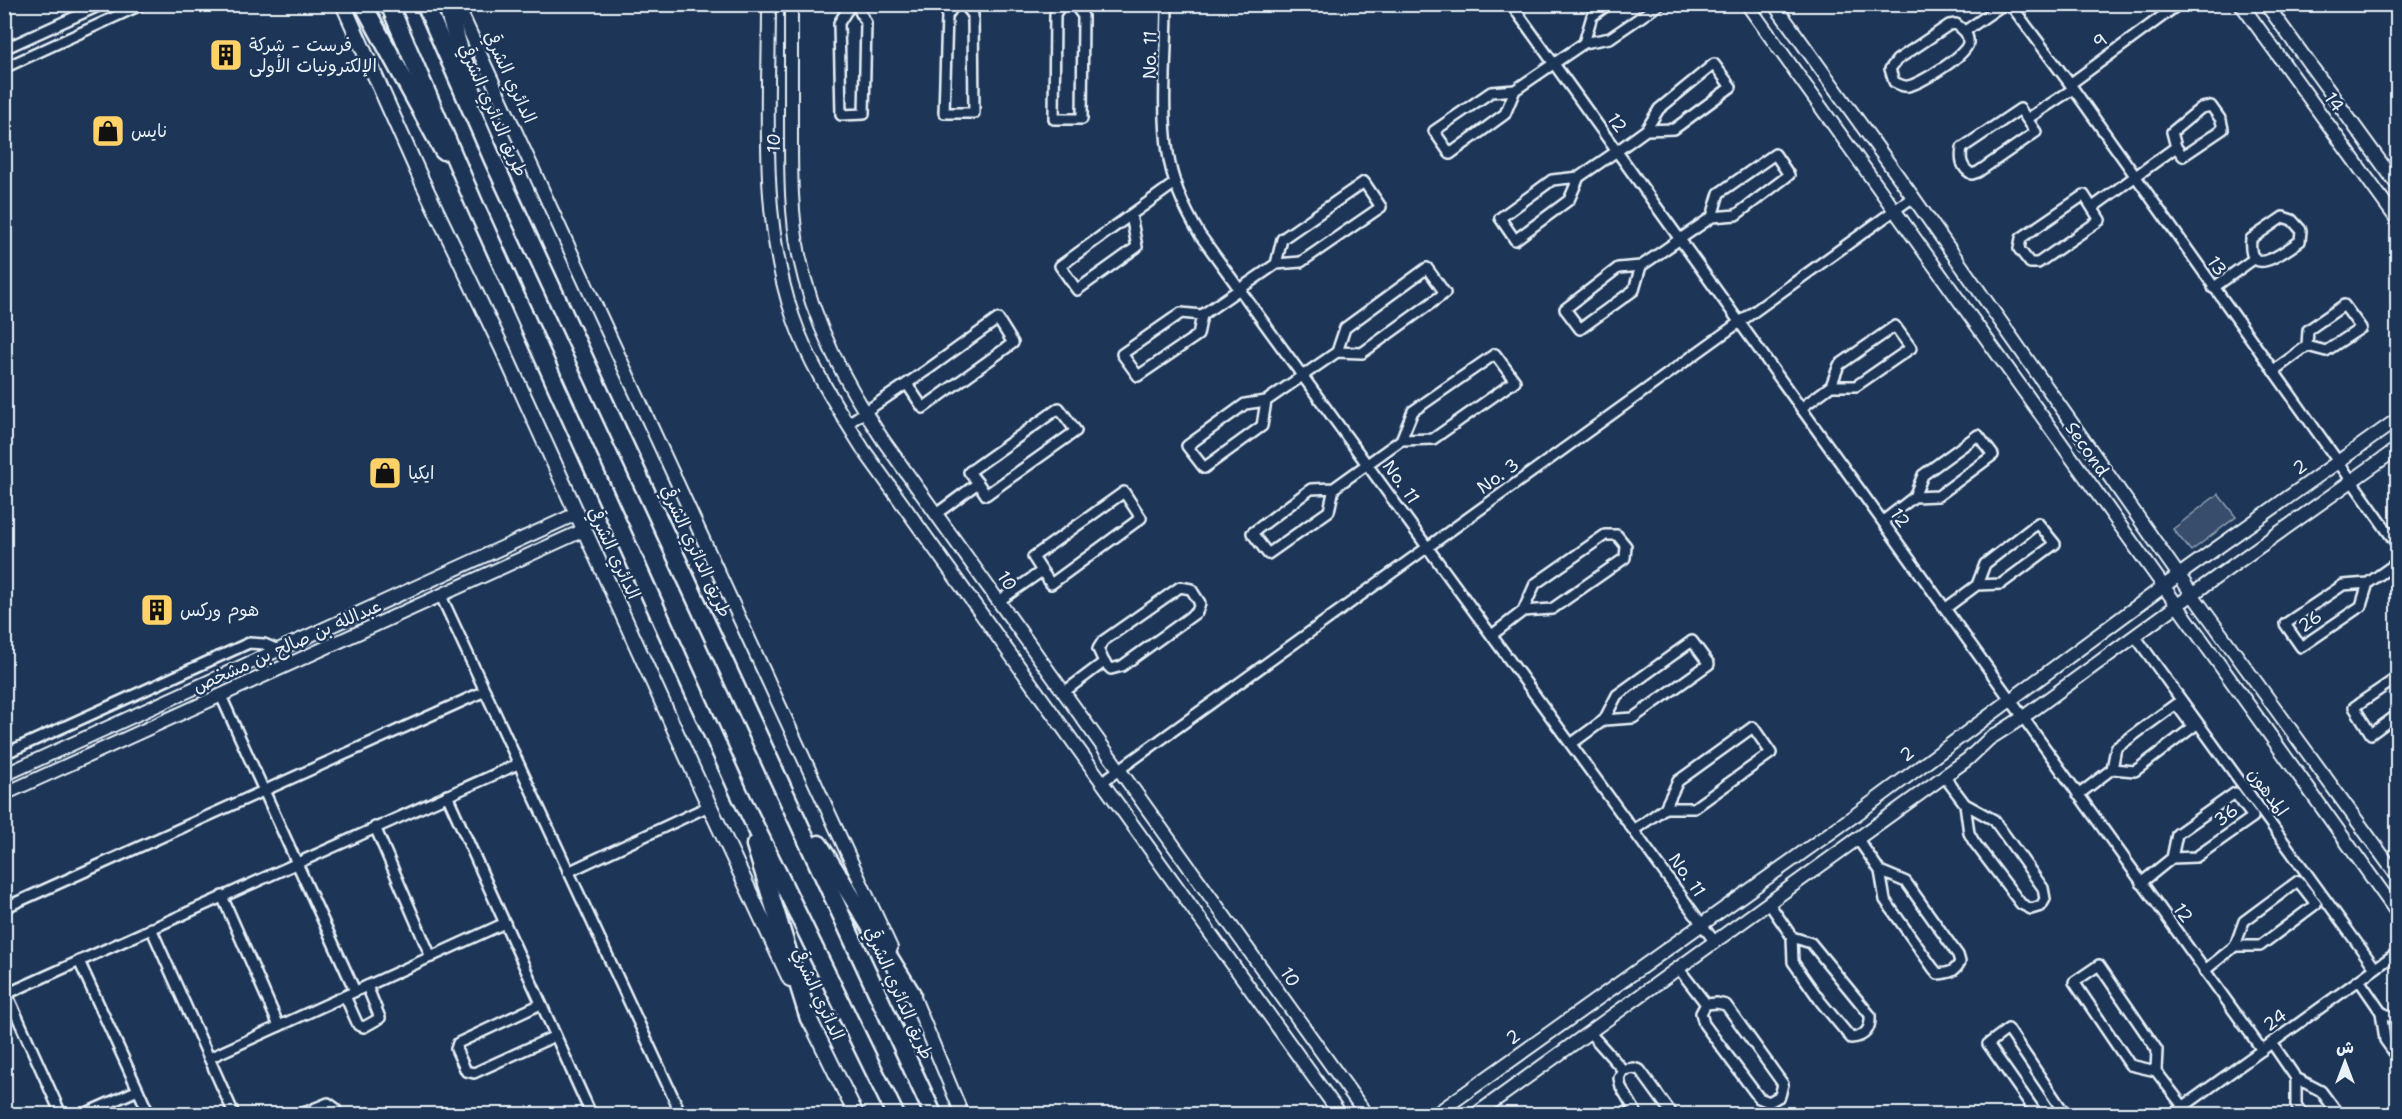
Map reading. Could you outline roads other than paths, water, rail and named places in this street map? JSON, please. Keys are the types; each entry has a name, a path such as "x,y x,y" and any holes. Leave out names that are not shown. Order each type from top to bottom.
{"highway":[{"path":"363,4 427,126 474,203"},
{"path":"389,4 474,203 739,793 895,1114"},
{"name":"طريق الدائري الشرقي","path":"425,4 493,160 933,1114"},
{"path":"446,4 493,160"},
{"path":"782,784 912,994"},
{"path":"739,793 809,1019"}],"main road":[{"name":"الدائري الشرقي","path":"344,4 421,179 502,348 709,806 856,1114"}],"street":[{"path":"4,49 81,9 103,4"},
{"path":"4,68 143,4"},
{"name":"الدائري الشرقي","path":"457,4 912,994 962,1114"},
{"name":"10","path":"769,4 770,205 778,259 793,316 810,357 847,424 1340,1114"},
{"name":"10","path":"791,4 793,202 799,255 815,310 830,349 854,396 1366,1114"},
{"path":"851,4 839,23 840,115 864,114 866,23 856,4"},
{"path":"955,4 948,16 944,113 974,113 973,15 964,4"},
{"path":"1062,4 1055,14 1054,119 1082,119 1083,16 1074,4"},
{"name":"No. 11","path":"1167,4 1168,154 1175,183 1195,227 1714,941"},
{"name":"12","path":"1511,4 2262,1050"},
{"path":"1584,43 1592,16 1609,4"},
{"path":"1515,90 1505,114 1450,154 1434,131 1491,92 1515,90 1584,43 1610,38 1660,4"},
{"name":"Second","path":"1747,4 2397,914"},
{"name":"Second","path":"1774,4 1913,197 2192,594 2397,877"},
{"path":"1965,31 2004,4"},
{"name":"13","path":"2010,4 2072,86 2212,288 2339,462 2397,546"},
{"name":"9","path":"2027,119 2180,4"},
{"name":"14","path":"2241,4 2397,221"},
{"name":"14","path":"2266,4 2397,186"},
{"path":"1956,24 1965,31 1969,41 1966,51 1918,84 1904,87 1894,82 1890,69 1897,60 1949,25 1956,24"},
{"path":"1579,177 1569,200 1515,240 1500,218 1552,180 1579,177 1617,152 1646,130 1659,109 1714,64 1731,87 1674,129 1646,130"},
{"path":"2211,106 2221,120 2223,129 2183,156 2176,147 2172,132 2201,108 2211,106"},
{"path":"2020,110 2027,119 2036,132 1978,172 1972,174 1962,165 1962,148 2020,110"},
{"path":"2092,207 2176,147"},
{"path":"1641,266 1634,290 1580,329 1565,309 1618,268 1641,266 1713,217 1737,214 1790,175 1775,154 1719,194 1713,217"},
{"path":"1202,315 1198,335 1138,376 1122,354 1181,313 1202,315 1276,264 1300,262 1381,207 1364,182 1282,239 1276,264"},
{"path":"1131,215 1137,247 1077,290 1060,266 1175,183"},
{"path":"2084,195 2092,207 2100,220 2038,263 2030,263 2019,249 2021,238 2084,195"},
{"name":"No. 3","path":"1102,782 1913,197"},
{"path":"2283,217 2292,220 2301,230 2300,241 2270,262 2262,262 2255,258 2250,249 2251,239 2283,217"},
{"path":"2212,288 2255,258"},
{"path":"1266,401 1262,426 1204,468 1187,446 1245,404 1266,401 1337,351 1345,328 1427,268 1445,293 1362,353 1337,351"},
{"path":"2344,304 2361,327 2326,351 2307,346 2308,330 2344,304"},
{"path":"847,424 998,319 1013,343 922,408 907,384"},
{"path":"1801,408 1831,386 1839,365 1895,326 1911,348 1856,386 1831,386"},
{"path":"2273,371 2307,346"},
{"path":"1334,488 1329,511 1268,554 1252,533 1311,489 1334,488 1401,440 1413,411 1495,354 1515,381 1433,439 1401,440"},
{"path":"1059,408 1076,431 986,495 978,483 969,472 1059,408"},
{"name":"2","path":"1436,1114 2012,701 2180,575 2397,419"},
{"path":"1882,521 1914,497 1923,475 1978,435 1993,455 1938,496 1914,497"},
{"path":"1481,1113 1714,941 1968,759 1989,740 2397,448"},
{"path":"936,514 978,483"},
{"path":"1124,492 1141,518 1051,584 1042,571 1033,557 1124,492"},
{"name":"عبدالله بن صالح بن مشخص","path":"4,775 576,514"},
{"path":"1946,608 1977,585 1985,564 2038,523 2055,544 2001,584 1977,585"},
{"name":"عبدالله بن صالح بن مشخص","path":"4,794 584,530"},
{"path":"1492,635 1523,611 1535,584 1605,535 1617,535 1626,546 1625,558 1552,609 1523,611"},
{"name":"26","path":"2368,583 2361,606 2301,647 2285,624 2343,585 2368,583 2397,562"},
{"path":"999,601 1042,571"},
{"path":"1180,587 1191,589 1200,603 1197,612 1122,666 1111,669 1104,662 1098,649 1103,641 1180,587"},
{"path":"441,596 681,1114"},
{"name":"المدهون","path":"2135,636 2375,968"},
{"path":"1571,744 1604,720 1617,696 1692,641 1708,664 1633,718 1604,720"},
{"path":"4,754 249,643 264,644 278,650"},
{"path":"1064,692 1104,662"},
{"path":"2397,677 2354,707 2370,734 2397,714"},
{"path":"4,908 485,692"},
{"path":"221,696 356,991"},
{"path":"2078,795 2112,769 2116,748 2176,705 2193,728 2135,771 2112,769"},
{"path":"1634,830 1665,808 1677,782 1753,727 1772,753 1694,808 1665,808"},
{"path":"61,1114 6,994 518,764"},
{"path":"1944,776 1965,804 1994,820 2043,888 2045,899 2041,906 2031,909 2021,904 1974,842 1969,833 1965,804"},
{"name":"36","path":"2235,793 2253,817 2196,857 2172,858 2177,834 2235,793"},
{"path":"447,795 591,1114"},
{"path":"568,872 709,806"},
{"path":"375,827 431,957"},
{"path":"1857,838 1880,871 1885,900 1933,968 1938,974 1948,973 1957,968 1960,962 1958,955 1906,882 1880,871"},
{"path":"2141,883 2172,858"},
{"path":"2204,971 2235,946 2244,921 2298,881 2316,904 2260,946 2235,946"},
{"path":"222,896 279,1026"},
{"path":"1768,902 1792,937 1793,962 1843,1031 1851,1038 1859,1038 1866,1033 1871,1025 1870,1016 1811,943 1792,937"},
{"path":"209,1058 505,923"},
{"path":"151,928 234,1114"},
{"name":"24","path":"2173,1114 2186,1111 2262,1050 2397,952"},
{"path":"79,961 149,1114"},
{"path":"2156,1071 2130,1065 2074,982 2099,965 2157,1050 2156,1071 2186,1111"},
{"path":"1679,969 1706,1005"},
{"path":"2359,980 2381,1012 2385,1040 2397,1058"},
{"path":"345,996 358,1025 364,1027 380,1018 367,986"},
{"path":"1717,1003 1725,1005 1783,1084 1780,1096 1769,1102 1759,1098 1704,1024 1701,1013 1706,1005 1717,1003"},
{"path":"541,1005 458,1043 456,1049 466,1071 474,1073 555,1036"},
{"path":"2381,1012 2397,1020"},
{"path":"2037,1114 1988,1044 2008,1029 2065,1114"},
{"path":"1590,1034 1623,1070"},
{"path":"2272,1043 2296,1078 2321,1091 2338,1114"},
{"path":"1637,1114 1618,1078 1623,1070 1633,1068 1640,1070 1672,1114"},
{"path":"2296,1078 2296,1105 2302,1114"},
{"path":"84,1114 138,1090"},
{"path":"301,1114 328,1103 338,1114"}],"place":[{"name":"فرست - شركة الإلكترونيات الأولى","path":"226,55"},
{"name":"نايس","path":"108,131"},
{"name":"ايكيا","path":"385,473"},
{"name":"هوم وركس","path":"157,610"}]}
